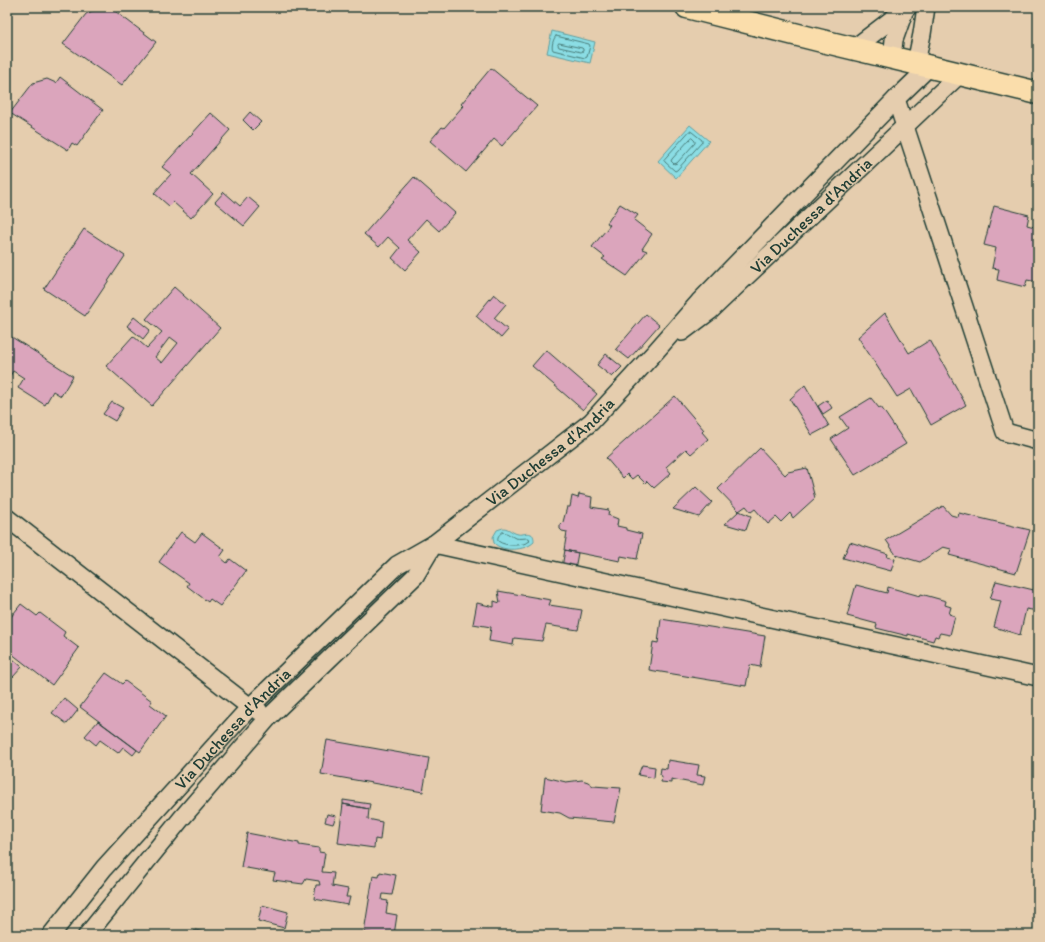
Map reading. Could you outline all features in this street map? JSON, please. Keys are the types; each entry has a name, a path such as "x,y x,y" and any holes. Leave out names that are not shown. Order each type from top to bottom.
{"main road":[{"path":"687,7 852,49 1038,93"}],"street":[{"path":"922,65 922,34 926,7"},
{"path":"852,49 906,8"},
{"path":"892,58 894,40 906,8"},
{"name":"Via Duchessa d'Andria","path":"51,935 104,868 250,706 396,565 434,544 591,422 699,302 896,99 922,65"},
{"name":"Via Duchessa d'Andria","path":"656,351 710,311 960,74"},
{"path":"896,99 1006,432 1038,441"},
{"path":"7,518 250,706 270,717"},
{"path":"434,544 1038,677"},
{"name":"Via Duchessa d'Andria","path":"87,935 181,819 270,717 415,576 434,544"}],"water":[{"path":"552,31 595,42 590,63 547,53"},
{"path":"690,125 709,141 676,178 658,161"},
{"path":"503,528 518,534 531,534 534,542 519,549 502,548 494,543 493,537 497,530"}],"building":[{"path":"111,8 156,42 122,85 63,44 86,14 92,11"},
{"path":"491,68 537,106 502,146 494,139 466,172 430,141 442,127 444,128 463,106 461,104"},
{"path":"60,77 103,110 77,146 72,143 68,150 10,113 33,83 47,79 56,83"},
{"path":"250,112 261,122 253,130 243,120"},
{"path":"211,113 230,130 191,174 213,194 191,218 173,202 169,206 154,193 171,174 162,167"},
{"path":"414,177 455,213 439,231 426,219 407,240 421,252 405,270 392,258 400,248 388,237 379,247 364,234"},
{"path":"224,192 240,206 248,197 260,207 244,226 215,202"},
{"path":"620,204 638,215 634,220 652,234 642,249 647,251 627,276 602,259 605,257 592,247 610,225 607,223"},
{"path":"994,206 1029,215 1027,225 1038,228 1038,282 1027,280 1025,287 997,280 999,269 992,268 996,248 984,245"},
{"path":"84,229 125,256 85,316 44,289"},
{"path":"174,287 220,328 152,406 106,366 133,336 147,348 162,332 146,319","holes":["170,337 178,343 162,363 155,357"]},
{"path":"494,294 506,304 494,318 508,330 501,338 476,316"},
{"path":"885,313 909,353 930,340 966,405 931,425 911,389 897,397 858,337"},
{"path":"646,314 659,325 629,359 616,349"},
{"path":"134,317 150,330 143,339 127,326"},
{"path":"7,334 73,376 61,396 53,391 45,405 18,388 24,378 13,371 7,381"},
{"path":"546,350 597,394 583,410 532,366"},
{"path":"606,354 622,367 612,377 597,365"},
{"path":"805,385 829,426 812,435 790,399"},
{"path":"675,396 704,430 702,432 708,439 691,454 686,449 666,467 671,473 654,488 647,481 645,483 637,475 632,479 627,474 623,478 606,458"},
{"path":"871,398 879,408 881,407 906,444 855,475 831,439 848,428 840,417"},
{"path":"827,400 832,408 823,414 818,406"},
{"path":"112,402 123,408 115,421 103,414"},
{"path":"760,448 785,475 788,472 807,468 815,498 793,518 790,513 781,522 776,517 768,524 755,509 751,512 746,506 739,511 718,489"},
{"path":"696,487 712,502 699,517 673,509"},
{"path":"579,494 592,497 591,507 609,510 608,515 618,519 617,526 642,534 637,559 621,556 620,561 564,550 567,532 560,529 560,525 563,522 567,507 570,507 572,496 578,498"},
{"path":"943,506 951,515 958,517 959,513 1030,530 1016,573 949,555 951,549 943,547 920,562 896,555 886,540"},
{"path":"739,511 751,516 746,530 725,524"},
{"path":"181,532 195,542 202,533 225,550 220,557 227,563 230,559 246,571 220,606 210,599 208,602 187,586 189,583 159,562"},
{"path":"850,542 888,554 887,557 895,559 891,571 843,558"},
{"path":"565,550 578,553 575,569 562,567"},
{"path":"996,581 1038,591 1038,611 1026,609 1020,635 994,627 1001,601 990,599"},
{"path":"856,585 887,593 888,587 920,596 921,594 946,601 945,605 951,607 949,614 955,616 950,635 940,633 938,637 935,636 933,641 908,634 908,636 876,628 877,624 847,616"},
{"path":"498,591 551,600 549,605 582,610 578,630 546,625 542,641 514,638 513,645 489,641 491,627 473,624 477,603 494,607 494,601 500,603"},
{"path":"21,604 37,616 40,613 65,632 63,636 79,648 52,685 7,650 7,622"},
{"path":"661,619 765,636 760,667 750,665 746,686 649,670 653,642 658,643"},
{"path":"13,659 22,667 13,677 7,672 7,666"},
{"path":"106,673 122,684 125,681 152,701 150,704 166,716 140,752 80,707"},
{"path":"64,698 78,710 67,724 52,713"},
{"path":"98,721 137,750 133,755 123,747 118,753 100,740 96,745 85,736"},
{"path":"327,740 429,758 423,792 321,774"},
{"path":"668,760 699,765 697,775 705,776 703,785 671,779 671,783 661,782 661,768 667,769"},
{"path":"642,765 655,767 654,778 638,775"},
{"path":"545,777 566,782 582,780 593,786 621,788 614,822 569,818 560,813 541,810"},
{"path":"343,800 370,804 369,809 343,804"},
{"path":"343,804 369,809 368,819 382,822 380,840 375,839 374,848 338,843"},
{"path":"327,814 336,816 333,824 325,822"},
{"path":"247,833 319,848 319,852 325,853 322,872 334,873 332,886 348,889 346,897 350,897 348,905 314,899 316,885 320,885 319,881 306,879 303,884 273,880 275,873 241,867"},
{"path":"380,872 396,875 392,895 383,894 382,900 388,901 386,913 397,915 394,935 381,935 364,932 373,876 379,877"},
{"path":"262,905 288,912 284,928 258,921"},
{"path":"195,930 220,935 194,935"}]}
